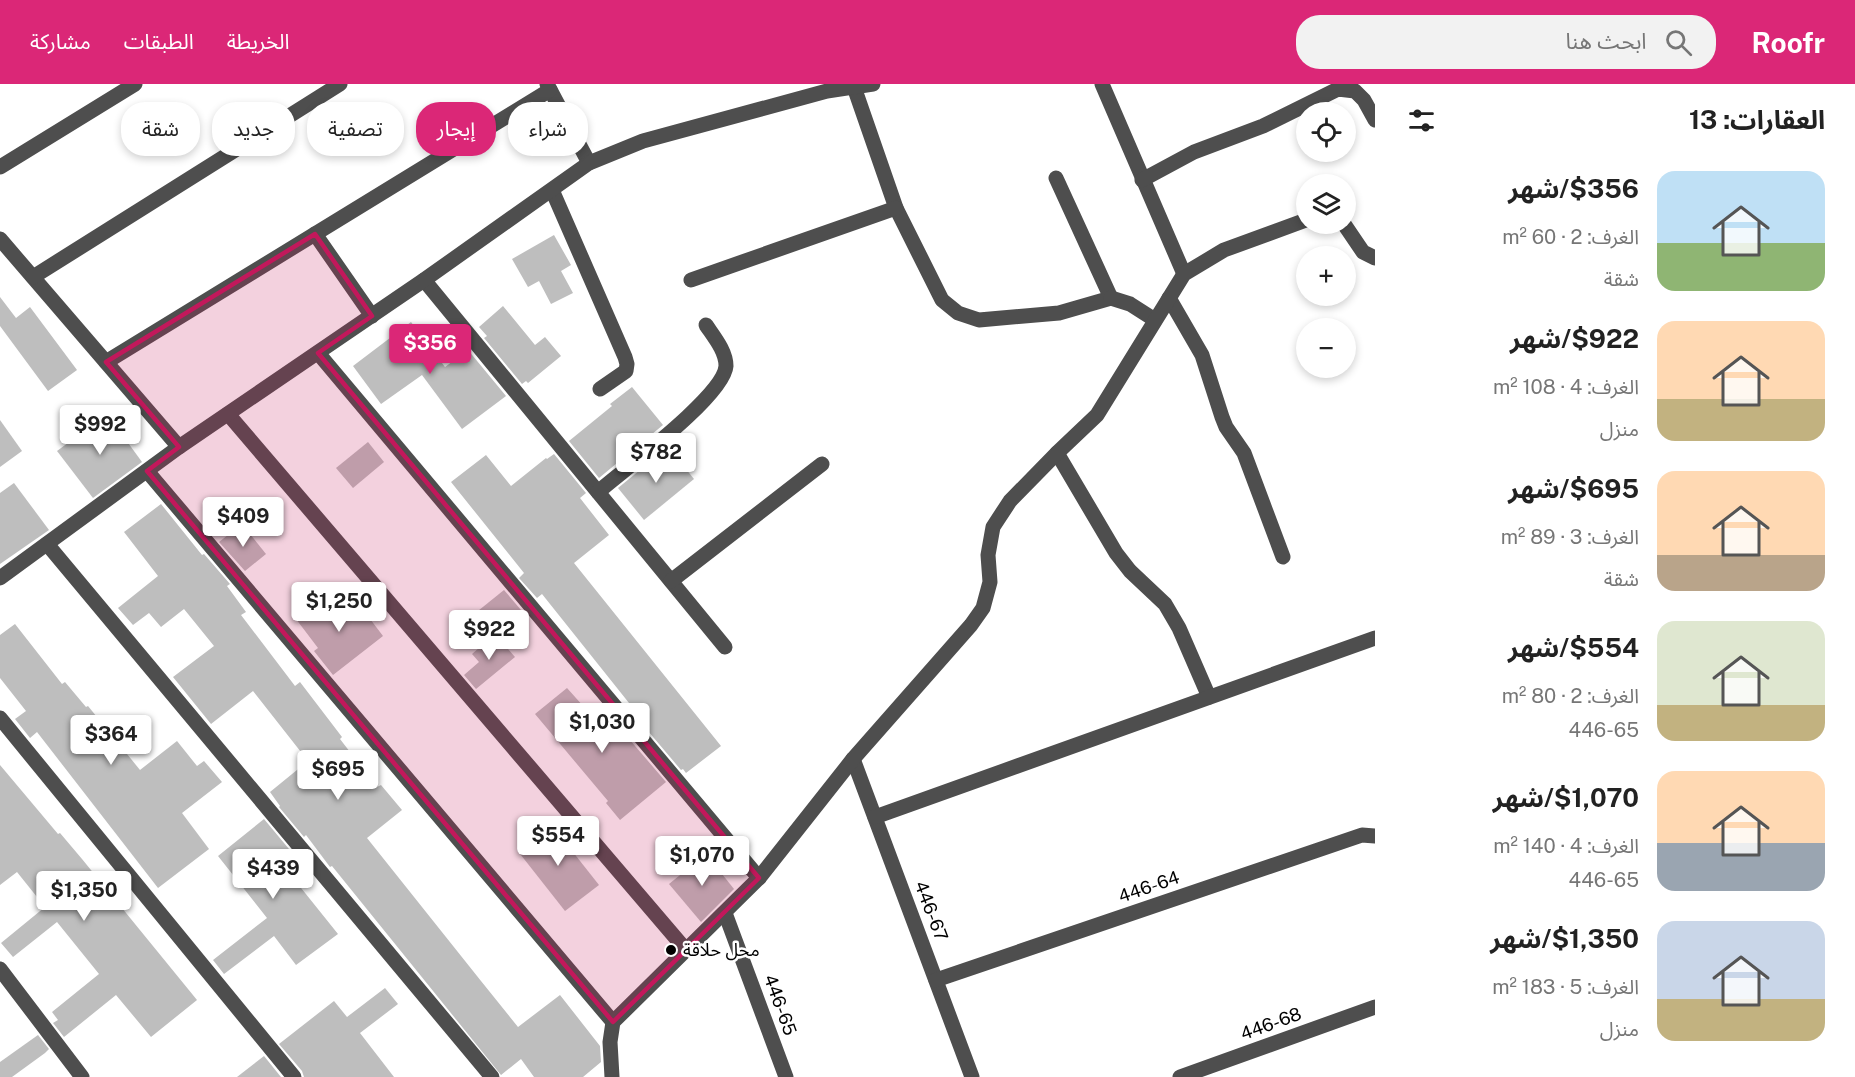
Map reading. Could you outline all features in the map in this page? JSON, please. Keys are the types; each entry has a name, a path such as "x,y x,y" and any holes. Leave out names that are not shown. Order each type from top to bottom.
{"street":[{"path":"0,166 135,84"},
{"path":"33,277 340,84"},
{"path":"0,578 179,447 372,316 590,163 643,141 825,88 873,84"},
{"path":"1102,84 1184,274"},
{"path":"106,362 548,87 590,163"},
{"path":"854,87 896,208 942,300 958,313 979,320 1059,313 1111,298 1130,304 1155,320"},
{"path":"1142,180 1194,153 1263,126 1338,89 1355,91 1364,100 1375,120"},
{"path":"1056,178 1111,298"},
{"path":"552,189 627,364 626,370 600,389"},
{"path":"691,280 896,208"},
{"path":"612,1077 610,1042 613,1022 759,878 853,759 971,624 983,608 990,582 988,555 993,527 1010,501 1097,416 1184,274 1224,250 1296,224"},
{"path":"315,234 372,316"},
{"path":"1351,234 1363,252 1375,258"},
{"path":"0,239 179,447"},
{"path":"424,280 725,647"},
{"path":"1169,298 1202,355 1226,427 1244,453 1253,472 1283,557"},
{"path":"598,492 690,415 715,389 724,374 726,364 723,352 706,325"},
{"path":"318,353 759,878"},
{"path":"228,414 686,950"},
{"path":"1057,453 1116,553 1130,571 1165,604 1179,628 1209,698"},
{"path":"671,581 822,464"},
{"path":"147,471 613,1022"},
{"path":"46,544 492,1077"},
{"path":"875,817 1375,638"},
{"path":"0,718 294,1077"},
{"name":"446-67","path":"853,759 972,1077"},
{"name":"446-64","path":"936,980 1362,835 1375,836"},
{"name":"446-65","path":"724,913 786,1077"},
{"path":"0,969 82,1077"},
{"name":"446-68","path":"1180,1077 1375,1007"}],"highlighted area":[{"path":"315,234 372,316 318,353 759,878 613,1022 147,471 179,447 106,362"}],"building":[{"path":"554,235 571,265 561,271 573,293 551,304 539,281 528,287 512,259"},
{"path":"0,297 16,318 30,307 77,370 48,391 0,326"},
{"path":"503,306 535,345 545,337 561,356 528,383 526,381 522,384 484,338 487,336 479,327"},
{"path":"411,322 445,367 468,350 506,396 462,429 422,375 381,404 353,366"},
{"path":"632,387 663,425 599,478 569,441"},
{"path":"107,414 142,462 93,498 57,451"},
{"path":"0,420 22,451 0,467"},
{"path":"368,442 384,462 353,488 336,468"},
{"path":"668,447 694,479 644,520 618,488"},
{"path":"554,454 586,493 580,498 609,535 574,563 721,746 686,773 626,705 629,703 542,594 537,598 519,578 524,573 451,482 486,455 511,486"},
{"path":"14,483 49,530 0,564 0,493"},
{"path":"161,504 202,555 204,554 230,584 227,586 246,612 241,615 295,686 300,682 377,787 381,785 402,810 367,838 518,1027 560,995 600,1046 601,1062 583,1077 534,1077 521,1059 501,1075 332,866 330,867 306,835 304,837 279,807 270,792 308,761 253,691 211,724 173,677 214,646 184,609 161,627 149,613 133,625 118,608 158,576 124,532"},
{"path":"242,524 266,554 245,571 219,542"},
{"path":"504,590 521,610 480,643 463,623"},
{"path":"344,596 360,615 364,611 383,636 333,675 314,651 318,648 296,619 315,604 321,613"},
{"path":"15,624 62,684 65,682 86,707 88,706 140,770 177,741 197,766 204,761 222,782 182,813 209,849 158,888 37,732 30,738 15,719 26,711 0,678 0,635"},
{"path":"495,634 515,657 476,689 464,675 479,662 472,654"},
{"path":"567,688 601,726 611,718 666,782 620,820 606,803 608,801 535,714"},
{"path":"0,765 82,859 197,1000 151,1037 116,995 64,1037 53,1023 58,1020 52,1012 99,974 57,922 13,957 1,943 45,907 17,872 0,885"},
{"path":"264,819 289,849 277,858 338,934 296,965 274,936 224,974 213,960 267,918 218,856"},
{"path":"550,823 599,885 565,911 517,850"},
{"path":"706,854 734,889 701,922 669,884"},
{"path":"385,988 398,1004 360,1033 394,1077 304,1077 302,1071 279,1044 334,1001 347,1017"},
{"path":"38,1035 49,1049 12,1077 0,1077 0,1062"},
{"path":"264,1056 281,1077 237,1077"}],"place":[{"name":"محل حلاقة","path":"671,950"}]}
